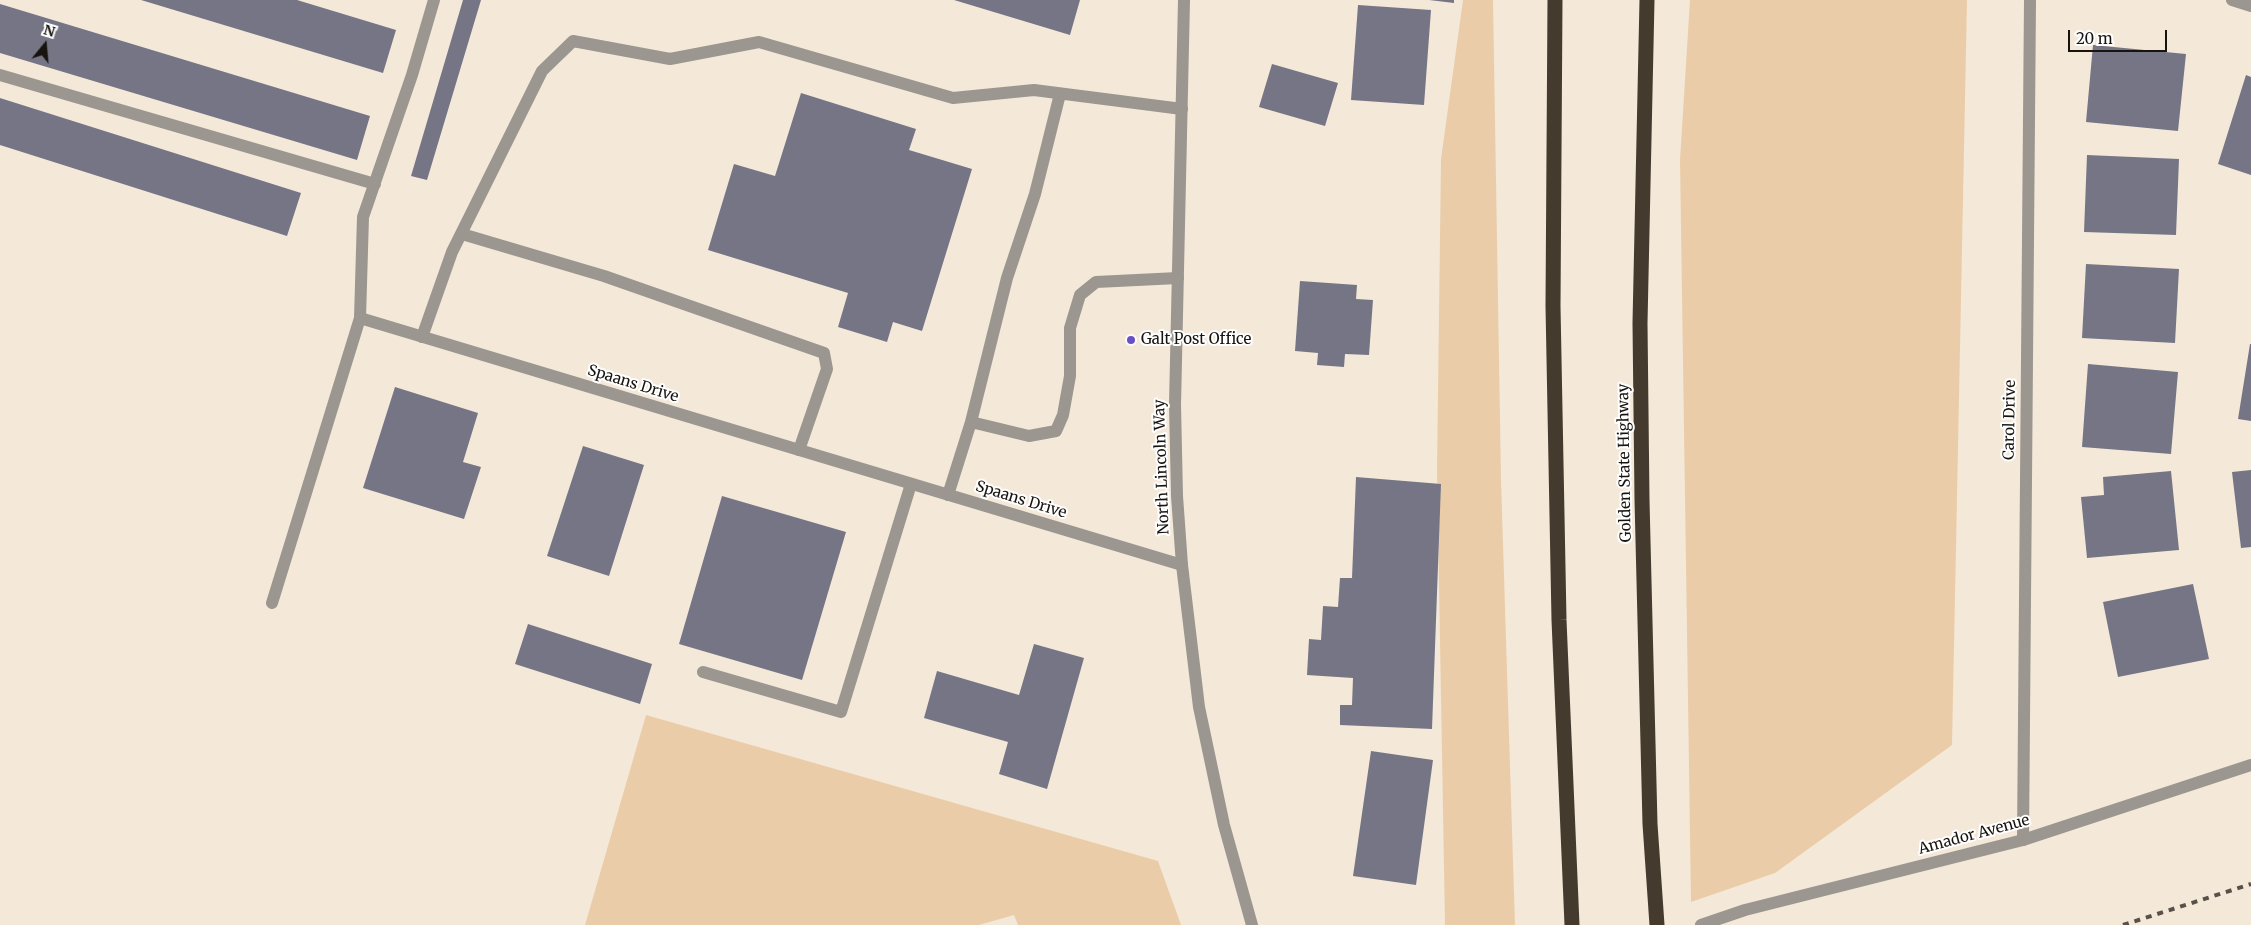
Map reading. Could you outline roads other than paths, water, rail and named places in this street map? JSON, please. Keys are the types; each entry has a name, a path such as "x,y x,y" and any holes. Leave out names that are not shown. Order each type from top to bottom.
{"highway":[{"path":"1555,0 1553,315 1559,620 1572,925"},
{"name":"Golden State Highway","path":"1648,0 1640,323 1642,500 1650,824 1657,925"},
{"path":"1647,30 1653,0"}],"street":[{"path":"272,603 360,318 363,217 412,75 434,0"},
{"name":"North Lincoln Way","path":"1184,0 1175,405 1177,496 1182,565 1199,707 1224,825 1252,925"},
{"name":"Carol Drive","path":"2023,840 2030,0"},
{"path":"2232,0 2251,6"},
{"path":"422,337 452,252 542,72 573,41 670,60 759,42 953,98 1034,90 1182,109"},
{"path":"0,75 374,184"},
{"path":"948,495 971,422 1007,278 1035,194 1060,94"},
{"path":"462,234 604,276 824,353 827,369 799,450"},
{"path":"971,422 1029,436 1056,431 1064,415 1070,376 1070,328 1080,295 1096,282 1178,278"},
{"name":"Spaans Drive","path":"360,318 1182,565"},
{"path":"703,672 841,712 910,484"},
{"name":"Amador Avenue","path":"1701,925 1745,910 2023,840 2251,766"}],"railway":[{"path":"2123,925 2251,884"}],"place":[{"name":"Galt Post Office","path":"1131,340"}]}
